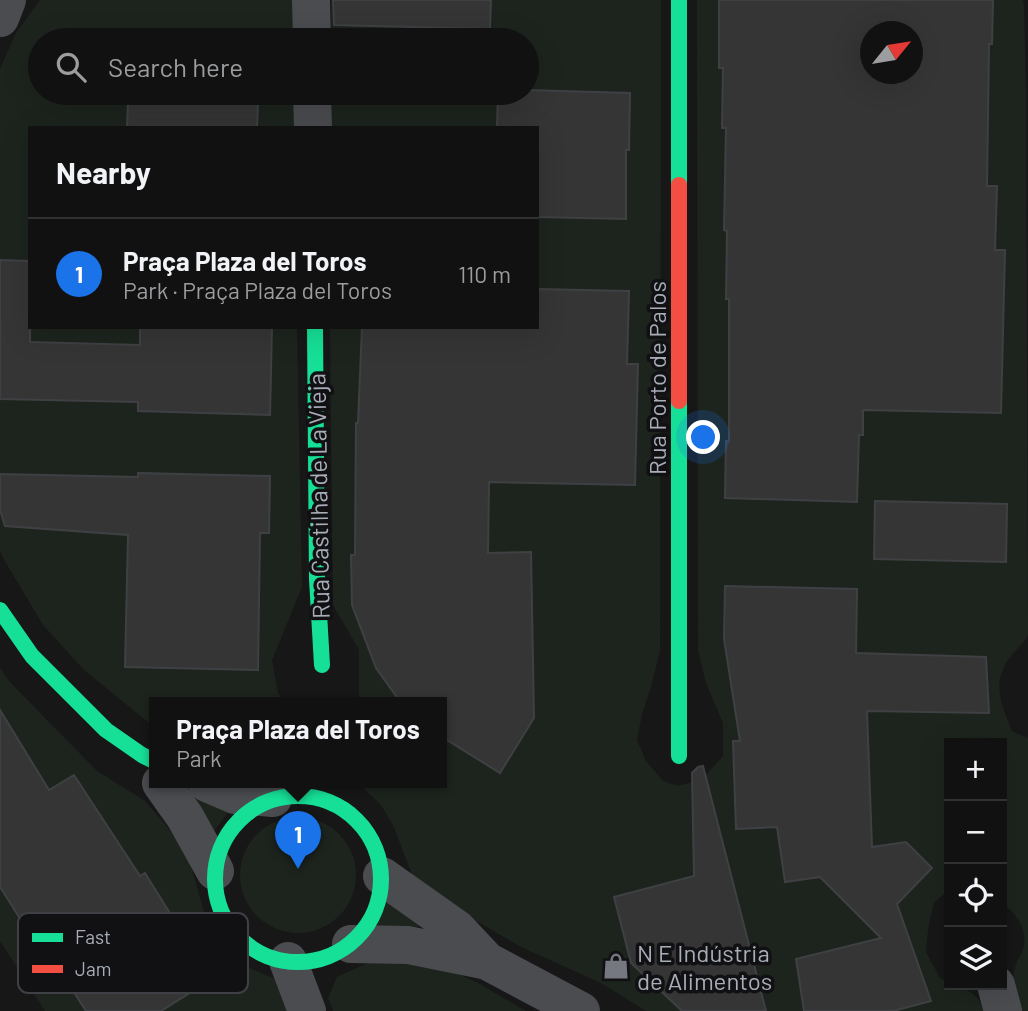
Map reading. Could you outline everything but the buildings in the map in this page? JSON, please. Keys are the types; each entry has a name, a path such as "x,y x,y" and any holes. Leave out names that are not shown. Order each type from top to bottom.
{"street":[{"path":"0,18 7,0"},
{"path":"311,0 312,28"},
{"name":"Rua Porto de Palos","path":"679,0 679,756"},
{"path":"312,105 313,126"},
{"name":"Rua Castilha de La Vieja","path":"315,329 317,579 322,665"},
{"path":"0,610 32,656 106,730 149,765"},
{"path":"166,788 215,871"},
{"path":"218,788 234,795 317,797 337,805 355,817 369,835 378,855 382,876 374,914 351,944 337,953 305,962 288,961 268,956 248,945"},
{"path":"223,913 216,892 215,871 221,847 233,826 251,809 273,798"},
{"path":"382,876 457,929 487,961"},
{"path":"351,944 408,945 487,961 580,1011"},
{"path":"288,961 307,1011"},
{"path":"997,990 1003,1011"}],"shaded area":[{"path":"40,0 294,0 294,28 28,28 28,105 295,105 295,126 28,126 28,329 297,329 302,587 272,660 278,693 281,697 149,697 149,723 84,670 43,625 0,551 0,69 16,33"},
{"path":"331,0 661,0 660,651 637,740 646,761 663,781 678,786 701,780 723,756 723,723 706,683 698,650 697,0 1023,0 1026,95 1028,635 1004,667 999,685 1012,731 1028,738 1028,1011 1016,1011 1013,986 1015,968 1024,945 1024,932 1015,915 1007,907 1007,738 944,738 944,894 934,903 926,952 940,978 944,980 944,990 971,992 984,1011 646,1011 601,983 523,948 438,899 414,880 393,825 381,805 363,788 447,788 447,697 359,697 359,650 333,605 330,329 539,329 539,126 331,126 331,105 539,105 539,28 331,28"},
{"path":"0,668 9,681 97,771 145,801 186,849 205,913 18,913 18,969 0,941"},
{"path":"175,788 198,788 235,803 211,835"},
{"path":"298,817 320,821 339,834 352,853 356,875 352,897 339,916 320,929 298,933 276,929 257,916 244,897 240,875 244,853 257,834 276,821"},
{"path":"390,892 432,926 372,930 383,913"},
{"path":"390,955 440,966 476,982 526,1011 333,1011 328,998 337,977"},
{"path":"248,967 277,980 290,1011 45,1011 33,993 248,993"}],"traffic: fast":[{"path":"679,0 679,185"},
{"path":"315,329 317,579 322,665"},
{"path":"679,401 679,756"},
{"path":"0,610 32,656 106,730 149,758"},
{"path":"222,913 216,895 215,879 221,847 239,820 266,802 282,797 314,797 330,802 357,820 375,847 381,879"},
{"path":"248,945 266,956 282,961 314,961 330,956 357,938 367,925 380,895 381,879"}],"traffic: jam":[{"path":"679,185 679,401"}],"place":[{"name":"Praça Plaza del Toros","path":"298,869"},
{"name":"N E Indústria de Alimentos","path":"616,966"}]}
